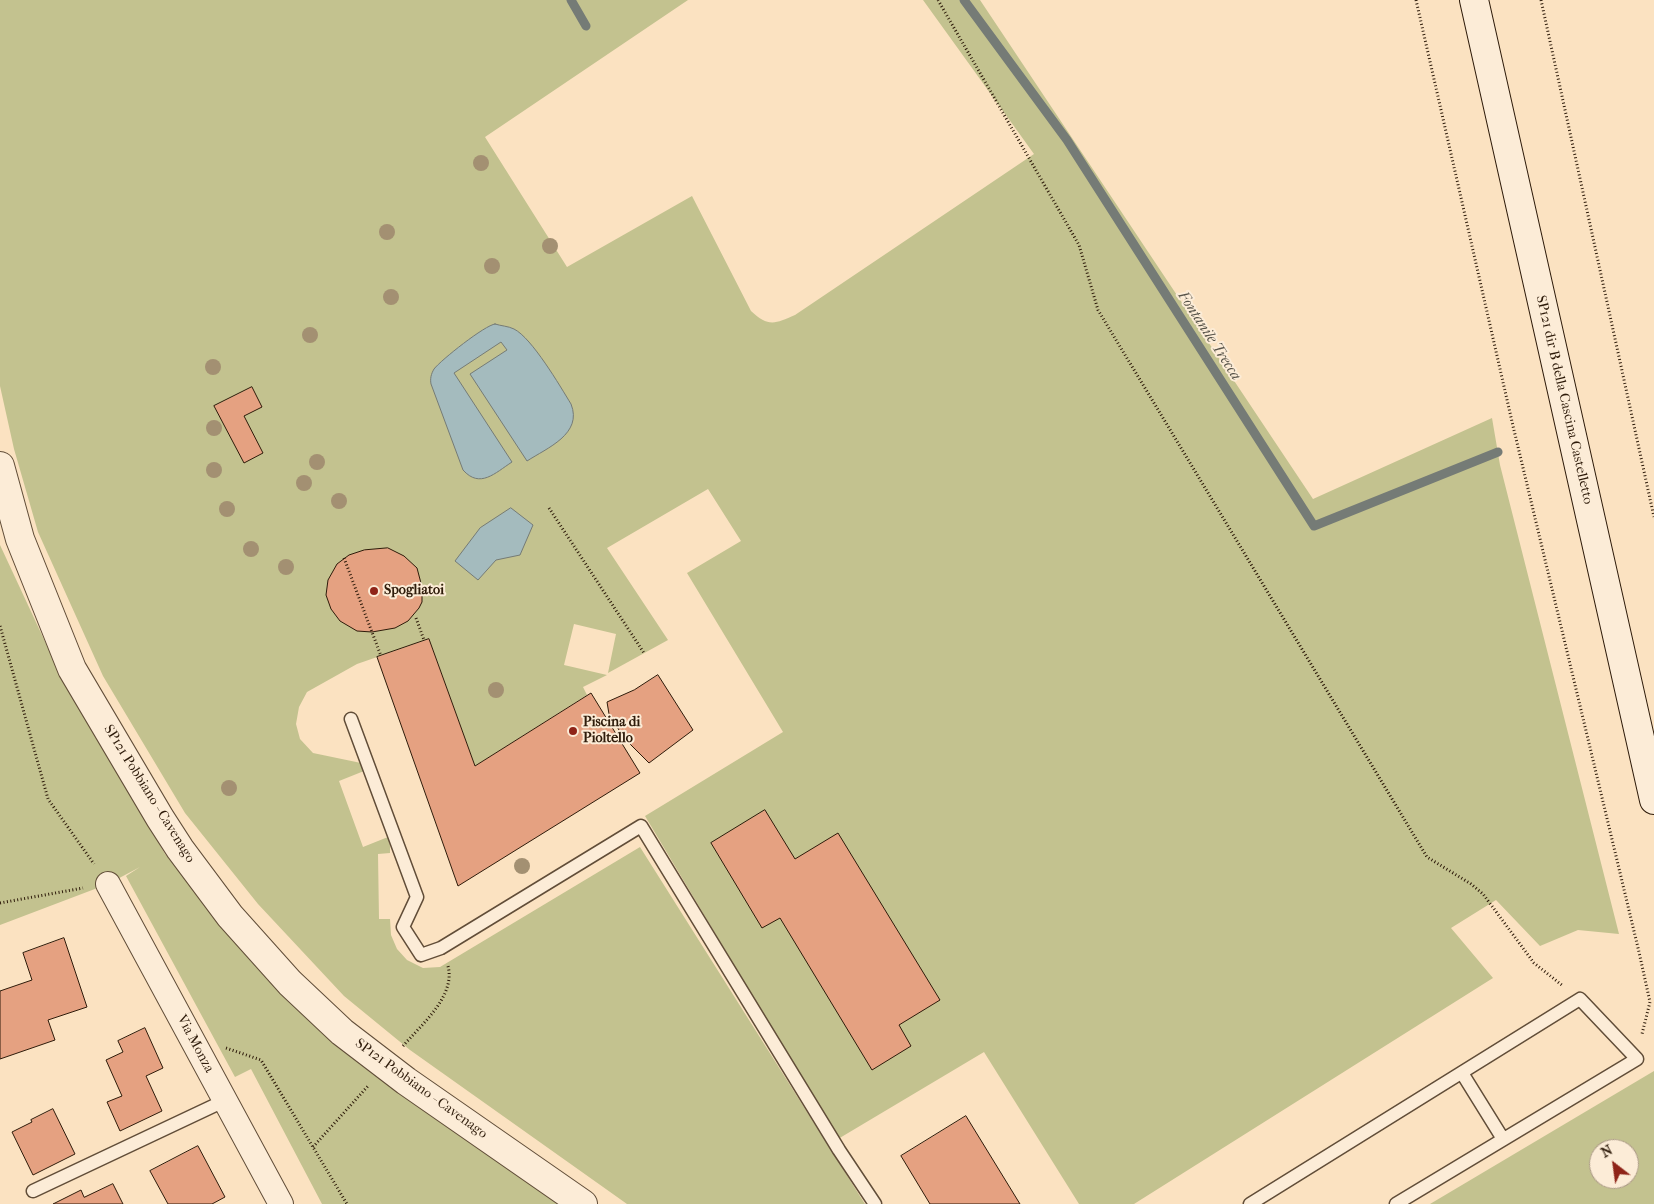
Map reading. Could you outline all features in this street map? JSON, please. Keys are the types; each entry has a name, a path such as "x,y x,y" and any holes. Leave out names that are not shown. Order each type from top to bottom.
{"street":[{"name":"SP121 dir B della Cascina Castelletto","path":"1474,0 1654,800"},
{"name":"SP121 Pobbiano - Cavenago","path":"0,466 20,539 72,669 160,818 180,849 230,916 290,983 342,1032 406,1081 582,1204"},
{"name":"Via Monza","path":"108,884 281,1204"}],"lane":[{"path":"351,719 417,898 403,927 422,956 441,948 641,826 839,1150 875,1204"},
{"path":"1250,1204 1580,999 1637,1059 1396,1204"},
{"path":"1462,1074 1503,1139"},
{"path":"33,1191 226,1100"}],"path":[{"path":"938,0 1079,245 1098,310 1427,857 1471,884 1483,894 1534,963 1580,999"},
{"path":"1416,0 1512,426 1650,1002 1637,1059"},
{"path":"1541,0 1654,517"},
{"path":"550,508 644,653"},
{"path":"344,558 381,656"},
{"path":"416,618 424,640"},
{"path":"0,904 108,884"}],"shaded area":[{"path":"0,0 688,0 485,137 567,267 692,196 751,311 762,320 777,322 795,315 1034,154 923,0 980,0 1313,499 1492,418 1500,465 1619,934 1578,930 1540,946 1496,900 1451,928 1493,978 1134,1204 1079,1204 984,1052 838,1139 645,816 783,732 687,573 741,541 708,489 607,548 668,640 608,673 616,634 574,624 564,665 607,675 583,687 587,695 475,766 429,639 357,664 307,692 299,707 296,724 300,739 313,753 361,763 364,771 339,781 363,847 388,837 390,853 378,854 379,919 390,919 391,935 397,949 407,960 423,968 440,967 640,847 865,1204 627,1204 410,1050 344,996 258,904 185,813 103,676 38,532 14,449 0,386"},
{"path":"0,545 55,663 165,854 272,982 312,1020 474,1145 561,1204 322,1204 251,1069 235,1077 126,876 140,867 108,884 0,925"},
{"path":"1654,1071 1654,1204 1430,1204"}],"water":[{"path":"495,324 514,329 529,342 571,404 573,415 572,424 568,432 561,439 527,461 470,374 507,350 501,342 454,373 512,462 494,474 481,479 469,476 463,470 431,384 431,375 445,358 473,336"},
{"path":"511,508 533,525 520,555 496,560 478,580 455,561 480,528"}],"building":[{"path":"252,387 262,407 244,416 263,453 244,463 214,406"},
{"name":"Spogliatoi","path":"388,548 404,556 417,568 422,587 422,602 408,621 395,628 372,632 357,631 340,621 331,609 326,595 328,580 337,564 349,555 364,550"},
{"name":"Piscina di Pioltello","path":"429,639 475,766 591,693 640,773 458,886 377,657"},
{"path":"658,675 693,730 649,763 624,738 609,714 607,702 634,690"},
{"path":"765,810 795,859 838,833 940,1000 899,1025 911,1046 872,1070 780,918 762,928 711,843"},
{"path":"64,938 87,1007 48,1020 55,1040 0,1059 0,991 32,980 23,953"},
{"path":"145,1028 163,1068 146,1076 162,1111 120,1131 107,1102 122,1096 106,1060 123,1052 118,1041"},
{"path":"53,1109 75,1154 33,1175 12,1132"},
{"path":"966,1116 1020,1204 930,1204 901,1156"},
{"path":"198,1146 225,1197 212,1204 168,1204 150,1171"},
{"path":"113,1184 123,1204 53,1204 81,1190 84,1197"}],"waterway":[{"path":"571,0 586,26"},
{"name":"Fontanile Trecca","path":"964,0 1067,140 1314,526 1498,452"}],"place":[{"name":"Spogliatoi","path":"374,591"},
{"name":"Piscina di Pioltello","path":"573,731"}]}
